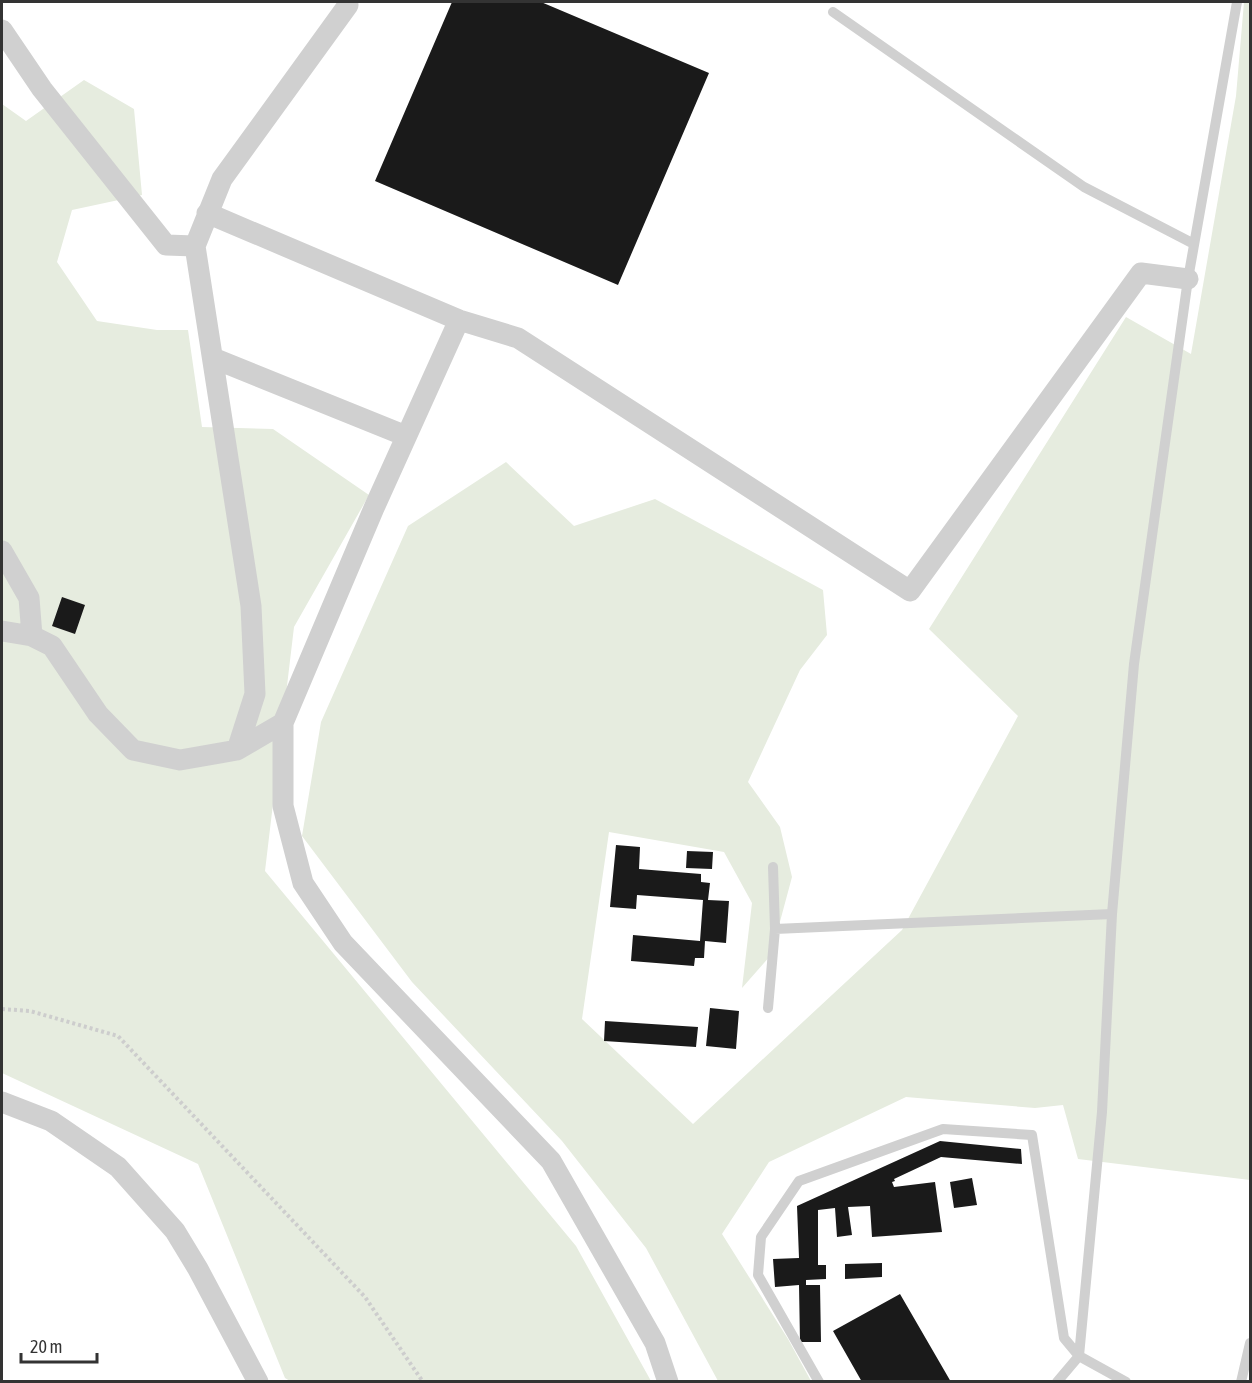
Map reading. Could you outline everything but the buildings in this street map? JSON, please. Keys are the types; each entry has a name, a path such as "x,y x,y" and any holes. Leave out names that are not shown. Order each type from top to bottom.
{"street":[{"path":"237,750 255,694 251,606 195,246 222,179 348,5"},
{"path":"2,30 42,89 166,245 195,246"},
{"path":"207,213 459,320 518,338 910,591 1141,273 1188,279"},
{"path":"459,320 406,436 283,723 283,806 303,883 343,943 550,1161 655,1343 668,1382"},
{"path":"213,358 406,436"},
{"path":"2,551 29,598 32,636"},
{"path":"2,631 32,636 52,646 98,714 133,750 180,760 237,750 283,723"},
{"path":"2,1102 51,1121 118,1167 175,1231 198,1269 258,1382"}],"lane":[{"path":"1057,1382 1079,1356 1102,1112 1112,914 1134,663 1188,279 1237,2"},
{"path":"833,12 1084,187 1194,244"},
{"path":"768,1008 775,929 773,867"},
{"path":"775,929 1112,914"},
{"path":"819,1382 758,1275 761,1237 799,1181 943,1129 1032,1135 1064,1338 1079,1356 1126,1382"},
{"path":"1241,1382 1251,1343"}],"path":[{"path":"2,1009 30,1011 118,1036 365,1297 423,1382"}],"shaded area":[{"path":"1244,2 1250,2 1250,1180 1078,1159 1063,1105 1035,1108 906,1097 769,1162 722,1234 788,1339 811,1381 718,1381 646,1248 562,1141 412,982 302,836 321,722 408,526 506,462 574,526 655,499 823,590 827,635 800,670 748,782 780,827 792,877 771,955 742,988 752,903 724,852 609,832 582,1019 693,1124 902,930 1018,716 929,629 1126,317 1191,354 1236,96"},
{"path":"84,80 134,109 142,195 72,210 57,262 97,321 157,330 188,330 202,427 273,429 369,495 294,627 265,871 576,1246 651,1381 290,1381 285,1378 198,1164 2,1073 2,104 26,121"}]}
